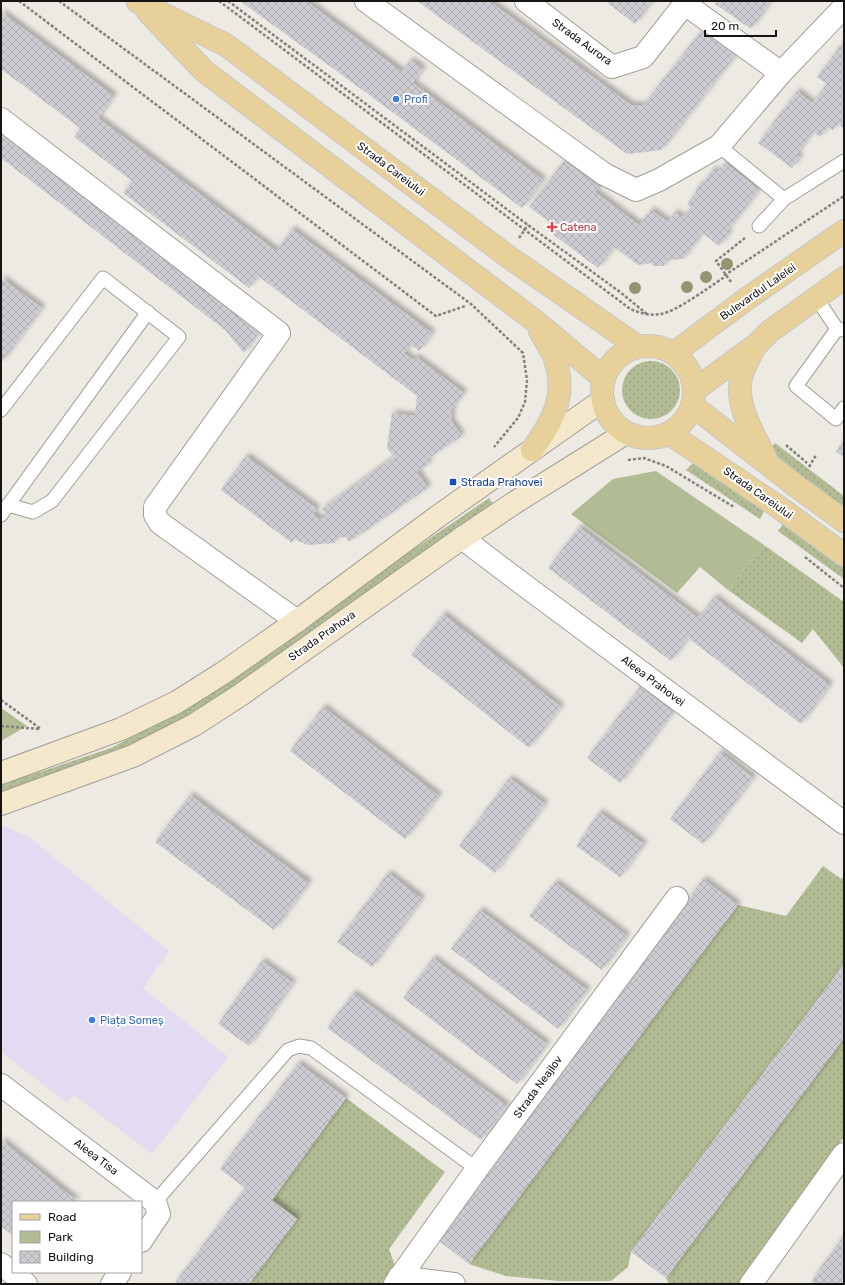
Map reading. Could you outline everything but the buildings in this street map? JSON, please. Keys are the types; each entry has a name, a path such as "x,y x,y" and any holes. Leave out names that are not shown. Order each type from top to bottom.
{"main road":[{"name":"Strada Careiului","path":"137,2 204,71 535,322 603,378"},
{"name":"Strada Careiului","path":"137,2 226,45 506,255 637,346"},
{"name":"Bulevardul Lalelei","path":"674,353 745,300 844,232"},
{"path":"694,398 769,332 817,299 844,278"},
{"path":"532,450 544,434 554,416 559,396 559,376 554,356 535,322"},
{"path":"756,345 742,374 739,388 740,401 747,420 768,463"},
{"path":"637,346 653,346 674,353 689,370 694,398 690,413 682,425 670,434 656,438 641,438 626,433 613,423 604,409 601,394 603,378 611,364 623,352 637,346"},
{"path":"694,398 796,486 844,521"},
{"name":"Strada Careiului","path":"670,434 780,508 844,555"}],"street":[{"path":"366,1 604,174 636,190 659,180 719,146 781,73 844,7"},
{"name":"Strada Aurora","path":"526,1 612,67 643,57 686,2"},
{"path":"686,2 781,73"},
{"path":"1,119 279,333 155,507 155,516 160,523 297,621"},
{"path":"1,773 121,729 177,702 223,673 297,621 437,517 603,400"},
{"name":"Strada Prahova","path":"1,804 133,756 194,725 239,696 462,538 514,503 626,433"},
{"name":"Aleea Prahovei","path":"462,538 844,824"},
{"name":"Strada Neajlov","path":"397,1281 477,1169 677,898"},
{"name":"Aleea Tisa","path":"1,1085 155,1202"},
{"path":"751,1284 844,1154"},
{"path":"142,1240 159,1214 155,1202"},
{"path":"1,1264 12,1273"},
{"path":"12,1273 26,1284"},
{"path":"112,1284 119,1273"},
{"name":"Strada Neajlov","path":"397,1281 454,1284"}],"lane":[{"path":"719,146 784,199"},
{"path":"759,226 784,199 844,161"},
{"path":"1,410 103,278 179,337 52,501 33,512 5,510"},
{"path":"817,299 840,329 796,386 836,419 844,408"},
{"path":"5,510 148,312"},
{"path":"155,1202 288,1050 299,1046 311,1048 477,1169"}],"path":[{"path":"20,1 436,316 465,306"},
{"path":"59,1 470,304 523,353 527,380 525,402 518,418 493,448"},
{"path":"219,1 629,308 640,313 662,314 674,310 844,196"},
{"path":"228,1 620,292 647,314"},
{"path":"725,276 716,261 759,226"},
{"path":"782,442 815,469"},
{"path":"626,460 644,458 666,466 736,508"},
{"path":"802,555 844,588"},
{"path":"1,700 41,729 1,726"}],"shaded area":[{"name":"Piața Someș","path":"1,826 5,826 30,838 169,951 143,988 228,1057 152,1154 74,1095 67,1103 1,1052"}],"green space":[{"path":"651,361 662,363 675,374 678,379 680,390 678,401 667,414 662,417 651,419 640,417 627,406 624,401 622,390 624,379 635,366 640,363"},
{"path":"775,443 844,496 844,511 767,454"},
{"path":"694,462 765,509 760,519 686,470"},
{"path":"656,471 764,545 728,590 700,567 677,593 571,514 613,479"},
{"path":"489,498 495,507 197,718 55,779 1,795 1,783 40,772 111,748 165,719"},
{"path":"784,523 844,567 844,579 778,531"},
{"path":"764,545 844,602 844,668 813,629 802,643 728,590"},
{"path":"1,708 27,726 1,741"},
{"path":"823,866 841,879 844,876 844,964 631,1252 628,1267 611,1281 559,1281 506,1276 469,1264 738,905 786,916"},
{"path":"844,1038 844,1137 738,1284 669,1284 666,1278"},
{"path":"346,1098 445,1172 389,1249 399,1277 395,1284 249,1284 297,1219 272,1200"}],"place":[{"name":"Profi","path":"396,99"},
{"name":"Catena","path":"552,227"},
{"name":"Strada Prahovei","path":"453,482"},
{"name":"Piața Someș","path":"92,1020"}]}
